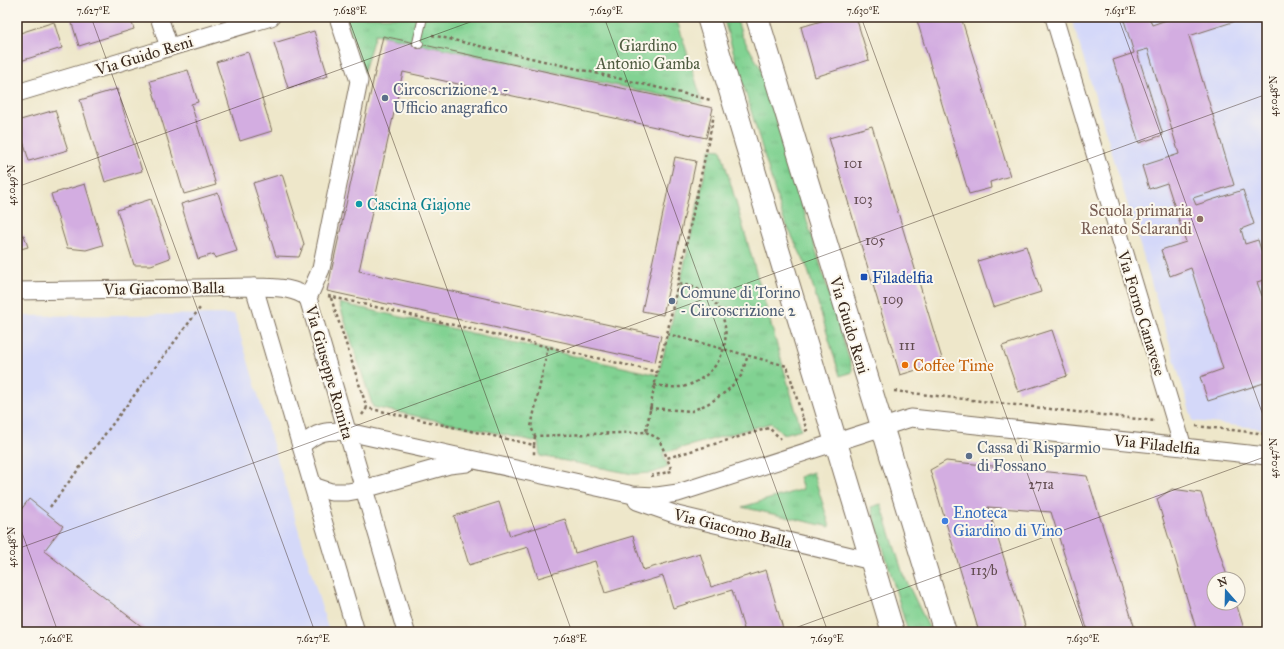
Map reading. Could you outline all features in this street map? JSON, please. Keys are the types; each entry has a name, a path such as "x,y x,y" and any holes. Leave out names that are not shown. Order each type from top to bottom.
{"main road":[{"path":"708,17 893,632"},
{"name":"Via Guido Reni","path":"757,17 945,632"}],"street":[{"path":"159,17 168,47"},
{"name":"Via Guido Reni","path":"17,93 271,17"},
{"name":"Via Giuseppe Romita","path":"338,17 358,81 321,269 308,298 406,632"},
{"name":"Via Forno Canavese","path":"1054,17 1183,447"},
{"path":"254,287 356,632"},
{"name":"Via Giacomo Balla","path":"17,291 254,287 289,289 301,292 308,298"},
{"name":"Via Filadelfia","path":"836,444 911,418 1267,456"},
{"name":"Via Giacomo Balla","path":"301,446 312,437 322,432 348,432 597,488 633,495 657,496 678,493 836,444"},
{"name":"Via Giacomo Balla","path":"313,486 331,492 348,492 364,489 449,465 479,462"},
{"name":"Via Giacomo Balla","path":"597,488 677,515 872,561"}],"lane":[{"path":"419,44 417,43 422,17"}],"path":[{"path":"419,32 711,100 713,106"},
{"path":"646,432 649,408 667,334 715,112"},
{"path":"321,269 326,270 321,295 657,372"},
{"path":"654,385 679,387 694,383 709,374 720,361 723,348 726,334 724,318 716,304 704,292 690,286 677,284"},
{"path":"331,297 367,408"},
{"path":"50,507 197,311 200,308 207,307"},
{"path":"667,334 787,366 807,430 800,433"},
{"path":"534,458 535,436 531,427 548,347"},
{"path":"649,408 692,411 711,402 727,391 741,376 748,355"},
{"path":"872,397 893,391 1267,434"},
{"path":"365,435 360,418 367,408"},
{"path":"367,408 534,445"},
{"path":"803,419 826,412"},
{"path":"667,458 769,428 781,439 787,437"},
{"path":"535,436 646,432 659,439 672,471 649,476"}],"shaded area":[{"name":"Scuola primaria Renato Sclarandi","path":"1071,17 1267,17 1267,429 1193,421"},
{"path":"234,314 329,632 17,632 17,316"}],"green space":[{"name":"Giardino Antonio Gamba","path":"346,17 676,17 703,104 375,34 363,74"},
{"path":"723,17 736,17 742,36 760,67 853,372 840,376 807,267 783,218"},
{"path":"710,149 721,150 801,429 784,434 771,423 663,453 668,467 653,473 633,474 540,456 538,442 373,407 339,303 658,375 669,334"},
{"path":"813,472 830,527 742,507 803,489 799,477"},
{"path":"881,504 903,574 931,632 908,632 871,507"}],"building":[{"path":"70,17 130,17 134,29 79,46"},
{"path":"835,17 856,17 869,60 815,77 801,27"},
{"path":"916,17 961,17 1010,176 990,182 991,188 969,194"},
{"path":"1123,17 1149,17 1152,25 1175,17 1248,17 1189,36 1234,185 1193,198 1196,205 1243,190 1254,224 1241,229 1245,244 1258,240 1267,269 1267,279 1257,282 1262,296 1267,295 1267,382 1208,401 1200,377 1223,369 1191,268 1170,276 1161,250 1186,242 1167,183 1149,189 1142,166 1179,154 1148,49 1137,52 1163,135 1139,143 1113,60 1134,53"},
{"path":"54,22 62,48 17,62 17,34"},
{"path":"314,31 328,76 288,88 274,43"},
{"name":"Cascina Giajone","path":"383,36 713,108 706,138 403,72 359,271 661,336 655,362 327,291"},
{"path":"248,52 272,131 240,141 216,62"},
{"path":"188,70 198,102 191,104 216,185 184,194 150,81"},
{"path":"117,89 142,171 105,182 80,100"},
{"path":"55,110 68,150 29,161 17,121"},
{"path":"872,126 943,362 900,375 829,138"},
{"path":"675,157 696,161 663,315 642,311"},
{"path":"282,174 304,244 299,257 276,256 253,183"},
{"path":"85,184 103,245 86,250 67,248 51,194"},
{"path":"218,193 237,251 215,258 214,254 198,259 181,204"},
{"path":"151,199 170,258 151,265 134,265 117,210"},
{"path":"17,229 20,236 24,235 28,247 17,250"},
{"path":"1026,246 1041,292 993,307 978,261"},
{"path":"1052,330 1067,376 1018,392 1002,346"},
{"path":"946,461 1087,476 1136,632 1088,632 1051,512 988,507 1027,632 979,632 930,470"},
{"path":"1172,489 1201,493 1225,571 1206,571 1206,611 1238,611 1245,632 1197,632 1157,499"},
{"path":"29,499 63,526 44,551 149,632 17,632 17,515"},
{"path":"499,502 510,536 565,519 575,553 633,536 643,570 700,553 711,587 766,570 784,632 745,632 732,590 673,608 663,576 605,593 595,561 538,578 528,547 469,565 454,516"}],"place":[{"name":"Circoscrizione 2 - Ufficio anagrafico","path":"385,98"},
{"name":"Cascina Giajone","path":"359,204"},
{"name":"Scuola primaria Renato Sclarandi","path":"1200,219"},
{"name":"Filadelfia","path":"864,277"},
{"name":"Comune di Torino - Circoscrizione 2","path":"672,301"},
{"name":"Coffee Time","path":"905,365"},
{"name":"Cassa di Risparmio di Fossano","path":"969,456"},
{"name":"Enoteca Giardino di Vino","path":"945,521"}]}
